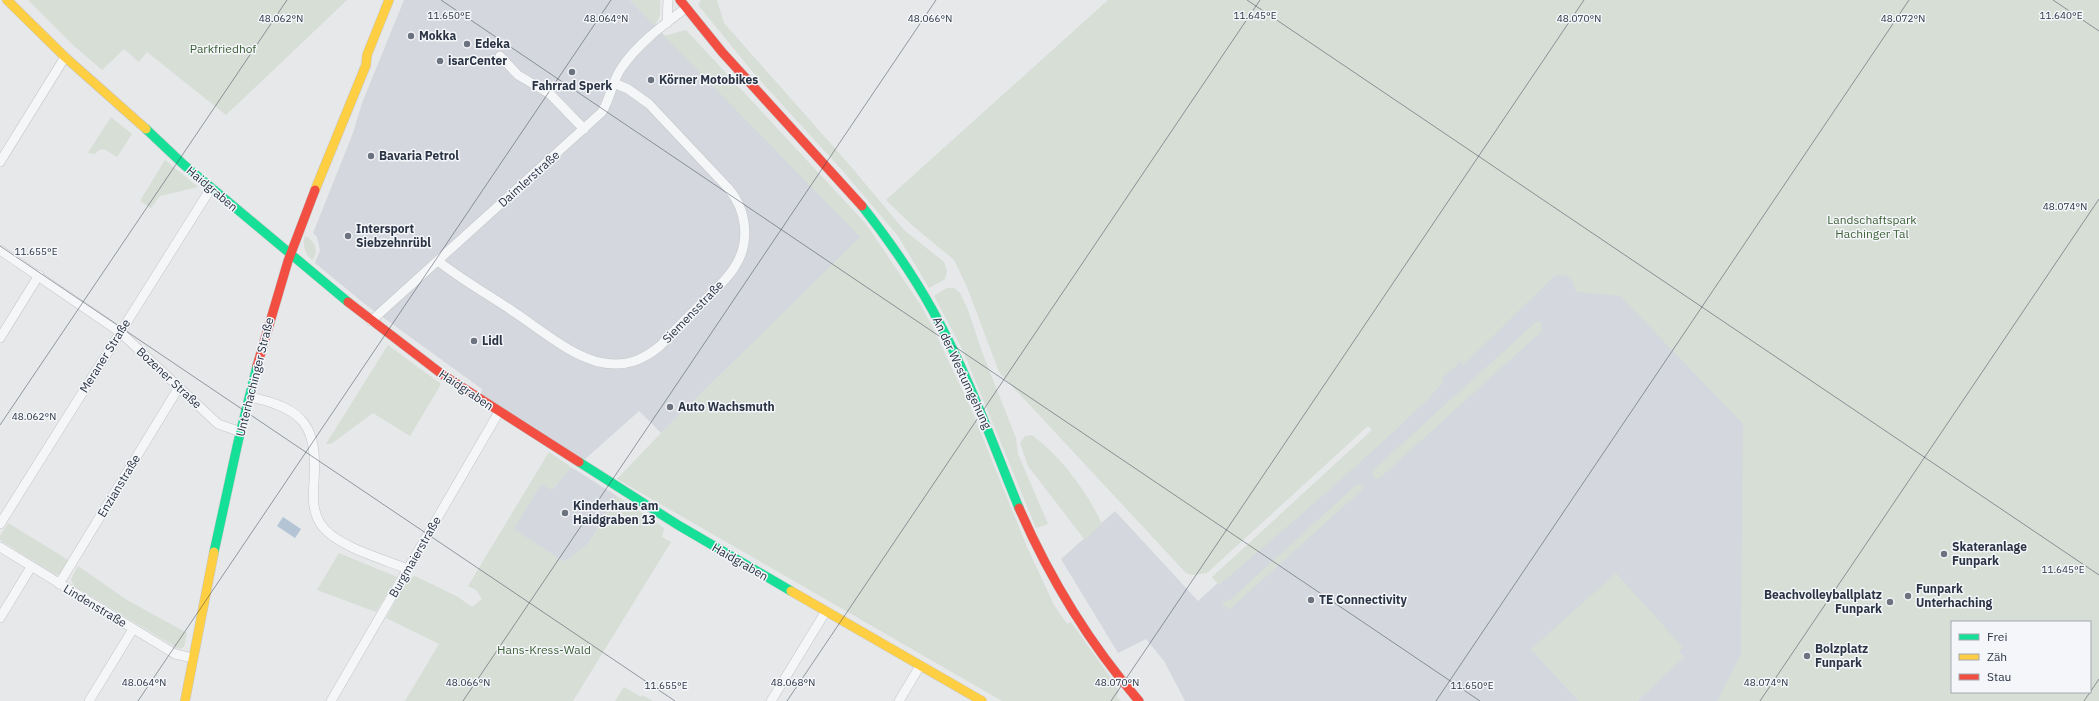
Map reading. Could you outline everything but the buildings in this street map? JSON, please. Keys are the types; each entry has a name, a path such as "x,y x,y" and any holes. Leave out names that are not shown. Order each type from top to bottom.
{"main road":[{"name":"Haidgraben","path":"7,0 66,57 211,188 371,321 443,375 672,522 982,701"},
{"name":"Unterhachinger Straße","path":"185,701 241,432 272,312 291,254 366,65 367,55 389,0"},
{"name":"Unterhachinger Straße","path":"366,65 373,58 396,0"},
{"name":"An der Westumgehung","path":"680,0 741,72 871,218 914,277 956,354 1042,558 1085,633 1115,674 1139,701"}],"street":[{"path":"667,23 668,0"},
{"name":"Daimlerstraße","path":"371,321 602,112 620,70 627,61 667,23 686,8"},
{"path":"500,56 518,75 550,94 584,129"},
{"path":"0,162 66,57"},
{"name":"Siemensstraße","path":"438,261 569,348 595,361 615,364 635,362 648,356 660,346 734,268 743,249 745,233 743,215 737,200 728,188 649,104 628,88 614,83"},
{"name":"Meraner Straße","path":"0,524 211,188"},
{"name":"Bozener Straße","path":"0,250 39,275 120,332 218,424 241,432"},
{"path":"0,338 39,275"},
{"name":"Enzianstraße","path":"59,584 179,387"},
{"path":"250,397 288,409 299,417 310,431 314,448 313,496 315,510 320,523 328,533 345,543 408,569"},
{"name":"Burgmaierstraße","path":"332,701 499,412"},
{"name":"Lindenstraße","path":"0,547 175,654 193,658"},
{"path":"0,618 31,567"},
{"path":"771,701 826,611"},
{"path":"89,701 133,629"},
{"path":"899,701 920,666"}],"shaded area":[{"path":"404,0 630,0 861,237 661,433 639,411 583,461 481,395 482,389 366,305 315,263 320,250 317,237 313,233 353,133 362,103"},
{"path":"1580,252 1745,422 1741,655 1718,701 1637,701 1684,657 1679,651 1531,649 1579,701 1185,701 1164,661 1146,639 1118,653 1061,559 1115,511 1198,601"},
{"name":"Kinderhaus am Haidgraben 13","path":"571,467 617,496 588,544 564,562 513,529 541,484 553,489"}],"green space":[{"name":"Parkfriedhof","path":"28,0 347,0 226,115 147,52 139,62 124,49 102,70 72,44"},
{"path":"630,0 660,0 660,15 655,26"},
{"path":"701,0 717,0 724,23 847,162 904,230 944,262 947,271 945,279 929,288 898,236 842,170 757,77 698,5"},
{"name":"Landschaftspark Hachinger Tal","path":"1108,0 2099,0 2099,701 1717,701 1741,655 1743,424 1620,296 1576,292 1572,280 1565,275 1554,276 1463,366 1462,360 1442,379 1443,383 1420,407 1320,498 1219,585 1212,577 1372,430 1368,426 1207,573 1192,575 1186,573 999,372 967,287 954,260 913,226 886,200"},
{"path":"686,30 866,224 920,304 972,411 1027,547 1054,605 1067,624 1071,622 1115,684 1119,691 1117,697 1121,701 1002,701 617,479 661,433 860,237 664,36"},
{"path":"111,117 132,134 117,157 104,149 99,150 95,154 88,153"},
{"path":"165,160 198,187 160,196 151,208 140,201"},
{"path":"305,236 314,243 315,246 316,253 312,260 305,249"},
{"path":"947,288 954,288 960,293 968,310 982,352 1016,438 1018,454 1048,524 1036,528 963,351 934,296"},
{"path":"1537,321 1541,323 1542,331 1380,478 1376,479 1372,474 1373,470"},
{"path":"388,345 441,384 410,436 373,413 331,444 326,444"},
{"path":"1032,435 1063,464 1081,487 1096,511 1102,524 1085,540 1028,466 1020,443 1025,436"},
{"name":"Hans-Kress-Wald","path":"549,452 571,467 552,490 541,484 514,529 564,562 588,544 617,496 664,528 662,537 671,542 573,701 405,701 439,644 386,618 407,580 415,576 458,597 472,607 482,599 476,590 468,586"},
{"path":"1356,485 1362,485 1364,488 1229,610 1221,602 1231,599"},
{"path":"8,523 70,561 63,573 56,575 0,540 0,536"},
{"path":"339,553 397,577 376,612 317,590"},
{"path":"78,566 127,600 187,633 184,647 179,649 74,586 71,579"},
{"path":"1616,573 1683,647 1679,651 1684,657 1637,701 1579,701 1531,649"},
{"path":"624,687 641,697 642,695 653,701 615,701"}],"water":[{"path":"283,517 301,529 295,538 277,526"}],"traffic: fast":[{"path":"146,129 183,164 348,302"},
{"path":"862,206 908,270 946,335 979,408 1019,508"},
{"path":"214,552 238,442 257,366"},
{"path":"579,462 678,525 791,591"}],"traffic: slow":[{"path":"7,0 65,57 146,129"},
{"path":"315,190 366,65 367,55 389,0"},
{"path":"185,701 214,552"},
{"path":"791,591 982,701"}],"traffic: jam":[{"path":"680,0 722,52 862,206"},
{"path":"257,366 288,261 315,190"},
{"path":"348,302 443,375 579,462"},
{"path":"1019,508 1057,585 1103,656 1139,701"}],"place":[{"name":"Mokka","path":"411,36"},
{"name":"Edeka","path":"467,44"},
{"name":"isarCenter","path":"440,61"},
{"name":"Fahrrad Sperk","path":"572,72"},
{"name":"Körner Motobikes","path":"651,80"},
{"name":"Bavaria Petrol","path":"371,156"},
{"name":"Intersport Siebzehnrübl","path":"348,236"},
{"name":"Lidl","path":"474,341"},
{"name":"Auto Wachsmuth","path":"670,407"},
{"name":"Kinderhaus am Haidgraben 13","path":"565,513"},
{"name":"Skateranlage Funpark","path":"1944,554"},
{"name":"Funpark Unterhaching","path":"1908,596"},
{"name":"TE Connectivity","path":"1311,600"},
{"name":"Beachvolleyballplatz Funpark","path":"1890,602"},
{"name":"Bolzplatz Funpark","path":"1807,656"}]}
